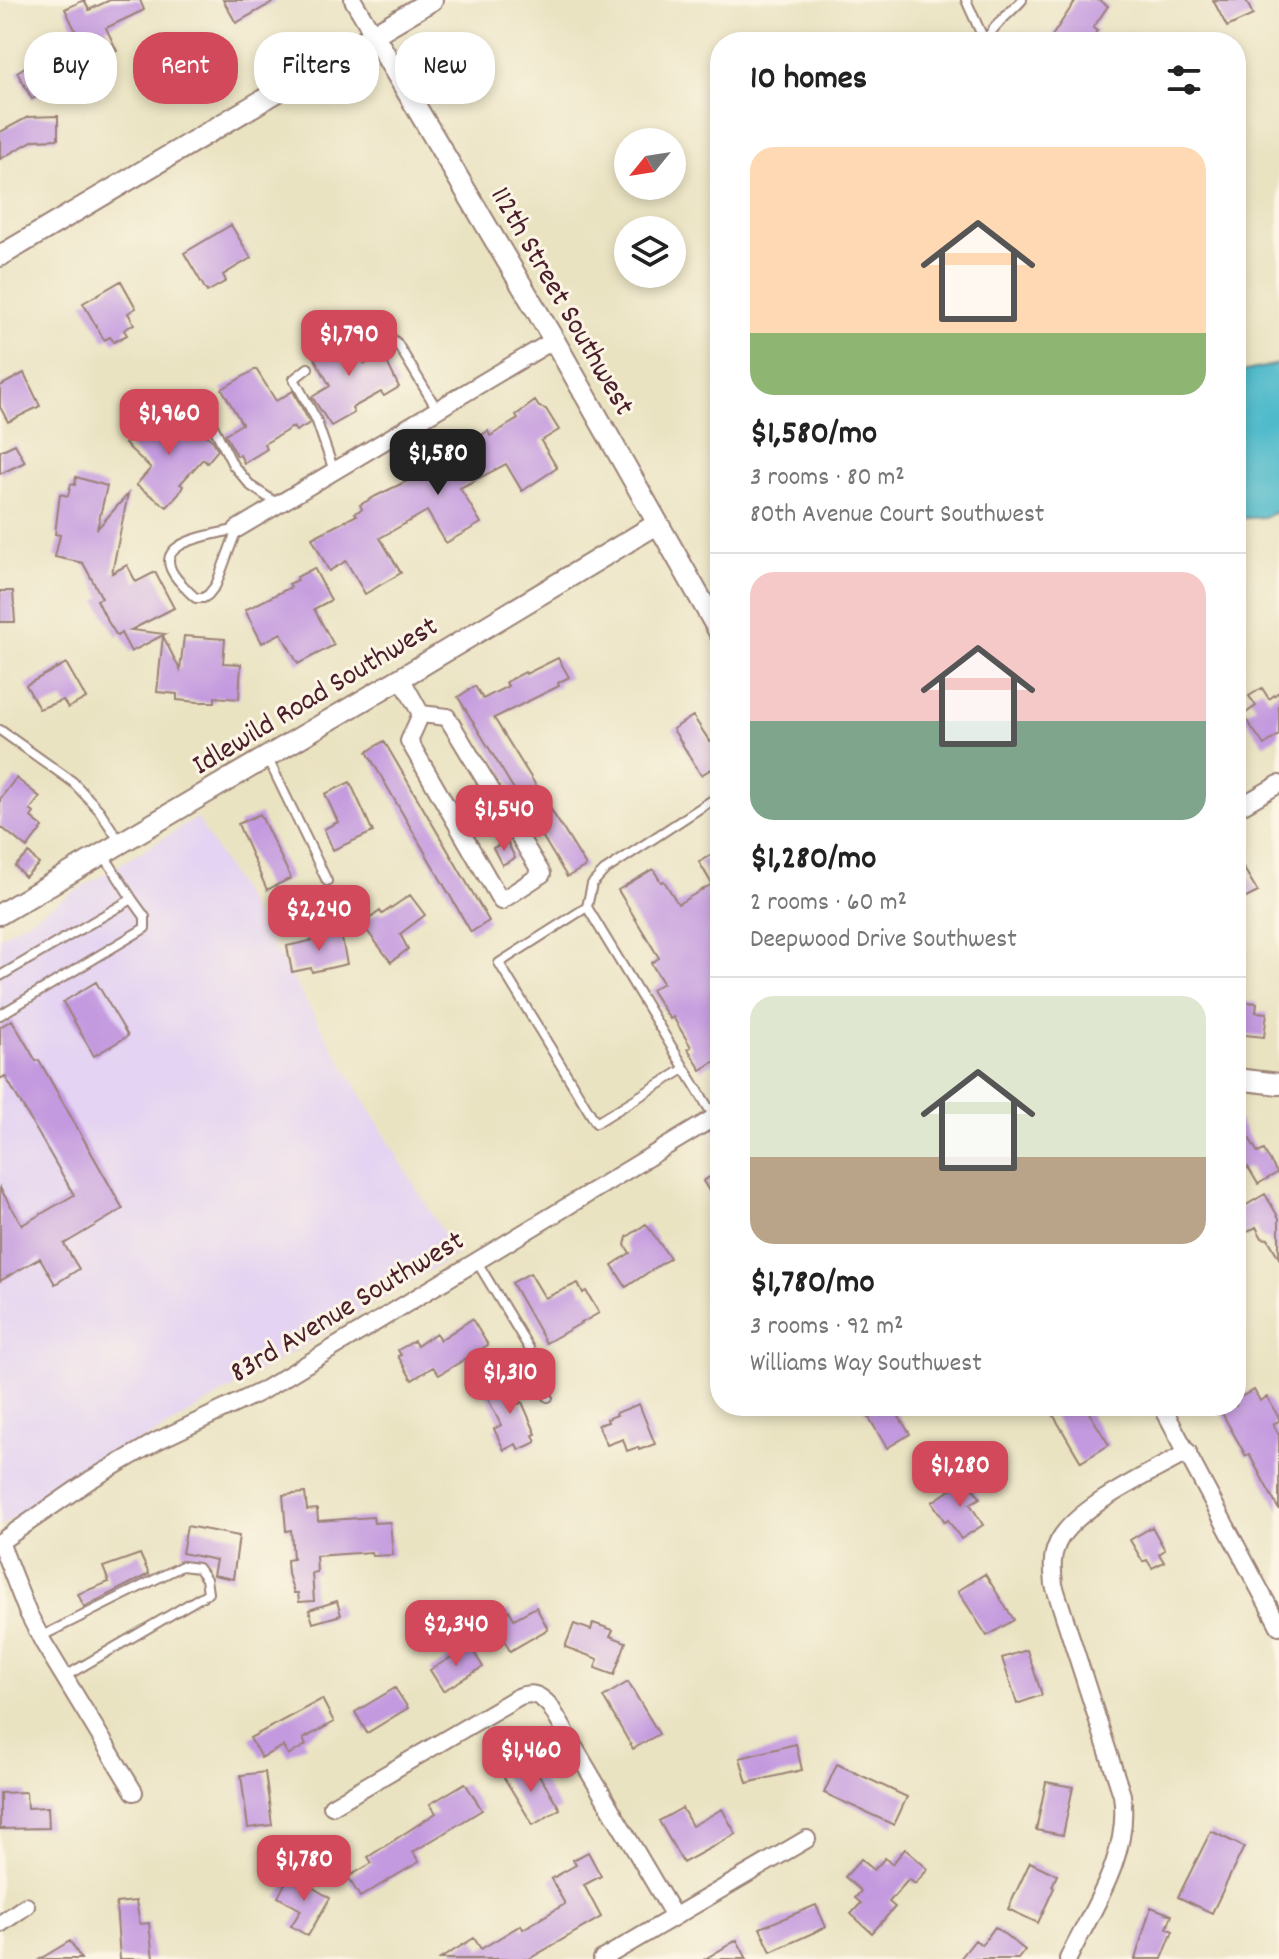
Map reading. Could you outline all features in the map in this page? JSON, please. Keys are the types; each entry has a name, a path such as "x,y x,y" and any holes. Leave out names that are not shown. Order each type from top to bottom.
{"street":[{"name":"112th Street Southwest","path":"353,0 372,32"},
{"path":"376,32 432,0"},
{"name":"112th Street Southwest","path":"379,44 554,340 710,616"},
{"path":"0,256 255,104"},
{"path":"237,529 554,340"},
{"name":"Idlewild Road Southwest","path":"0,914 657,524"},
{"path":"401,678 421,714"},
{"path":"421,714 447,717 542,874 501,901 409,741 421,714"},
{"path":"1246,803 1279,784"},
{"path":"1246,1080 1279,1084"},
{"name":"83rd Avenue Southwest","path":"0,1542 90,1480 144,1448 262,1391 710,1119"},
{"path":"1168,1416 1279,1626"},
{"path":"1068,1959 1110,1875 1121,1844 1125,1812 1054,1585 1055,1548 1074,1521 1095,1505 1188,1452"},
{"path":"0,1542 40,1637 134,1792"},
{"path":"332,1806 518,1697 532,1693 542,1697 550,1706 674,1916"},
{"path":"602,1959 807,1839"},
{"path":"0,1924 26,1906"}],"lane":[{"path":"966,0 980,32"},
{"path":"990,32 1022,0"},
{"path":"371,337 386,334 397,343 437,410"},
{"path":"308,368 294,379 316,419 334,471"},
{"path":"171,417 177,410 208,416 233,465 251,486 279,504"},
{"path":"237,529 213,590 203,598 196,598 170,570 168,559 172,552 177,546 188,542 237,529"},
{"path":"0,730 73,782 99,810 132,899 145,917 145,928 0,1015"},
{"path":"267,757 327,881"},
{"path":"710,802 604,871 592,884 587,907 684,1069 710,1105"},
{"path":"0,976 132,899"},
{"path":"587,907 499,963 596,1123 684,1069"},
{"path":"476,1261 529,1348 548,1397"},
{"path":"40,1637 182,1566 198,1568 206,1579 208,1593 63,1677"}],"shaded area":[{"path":"197,818 456,1255 0,1526 0,937"}],"water":[{"path":"1279,364 1279,511 1264,517 1246,518 1246,371"}],"building":[{"path":"84,0 89,10 110,0 140,0 144,10 106,28 108,32 76,32 65,9"},
{"path":"223,0 277,0 236,23"},
{"path":"1076,0 1099,0 1108,6 1093,28 1096,32 1055,32"},
{"path":"1213,0 1246,0 1253,15 1227,27"},
{"path":"24,68 24,85 17,72"},
{"path":"58,116 58,139 34,140 0,159 0,132 28,117"},
{"path":"231,225 251,258 223,275 226,281 207,292 184,253"},
{"path":"121,281 136,308 128,313 134,324 124,330 127,335 114,342 110,337 104,340 83,303"},
{"path":"345,330 365,364 383,354 399,387 384,396 381,392 352,408 354,413 331,426 312,397 330,386 310,350"},
{"path":"256,369 276,401 293,391 310,423 296,431 293,427 264,444 267,449 244,463 225,434 242,424 222,389"},
{"path":"24,373 40,406 8,422 0,407 0,386"},
{"path":"535,401 539,407 546,409 559,430 541,441 557,468 522,491 506,464 460,488 481,523 446,543 427,511 380,538 401,573 365,594 346,561 329,571 312,538 357,515 355,513 362,509 360,505 438,466 436,463 488,431 490,436 518,419 516,415"},
{"path":"152,414 178,438 192,422 213,441 218,450 207,463 203,459 180,484 183,486 179,494 167,507 136,485 151,468 125,444"},
{"path":"15,444 25,462 0,474 0,451"},
{"path":"76,477 107,486 97,529 128,494 112,573 127,565 136,582 155,572 174,608 131,630 165,634 131,652 121,633 117,636 107,620 97,600 102,598 83,563 55,557 60,535 55,534 60,494 68,496"},
{"path":"314,568 331,600 314,609 334,645 298,664 281,633 262,643 245,610 291,587 289,584 298,580 297,577"},
{"path":"0,591 13,591 15,622 0,622"},
{"path":"163,636 180,670 184,636 225,639 223,663 241,664 239,699 215,697 215,702 198,702 177,700 177,694 157,692"},
{"path":"558,658 569,677 558,683 559,686 494,718 586,866 567,877 458,697 475,686 483,699 508,686 506,682"},
{"path":"66,663 86,698 68,708 63,700 39,709 26,685"},
{"path":"1262,688 1269,699 1279,692 1279,735 1264,745 1246,719 1246,713 1256,706 1249,696"},
{"path":"693,716 710,742 710,770 701,775 673,729"},
{"path":"384,741 489,921 471,932 367,752"},
{"path":"16,778 40,797 30,810 34,813 31,817 43,827 27,848 0,826 0,799"},
{"path":"350,782 373,832 333,850 324,829 338,822 325,794"},
{"path":"260,814 291,878 267,890 238,824"},
{"path":"507,841 515,858 502,865 493,848"},
{"path":"29,853 39,864 25,877 15,866"},
{"path":"710,855 710,881 699,862"},
{"path":"653,869 678,904 710,885 710,1064 701,1070 673,1017 670,1019 651,990 663,983 651,963 659,958 618,890"},
{"path":"1246,872 1258,892 1246,898"},
{"path":"410,895 425,915 400,934 408,949 391,962 362,924"},
{"path":"340,929 347,964 312,972 311,968 292,972 287,946 319,939 318,933"},
{"path":"96,982 128,1036 94,1056 63,1002"},
{"path":"1246,1002 1257,1003 1256,1012 1267,1013 1264,1037 1246,1035"},
{"path":"12,1020 36,1061 39,1060 123,1209 64,1244 79,1269 55,1284 40,1258 0,1281 0,1188 22,1225 74,1195 5,1076 0,1079 0,1027"},
{"path":"1246,1133 1258,1153 1264,1150 1277,1173 1258,1184 1248,1167"},
{"path":"710,1177 710,1193 703,1181"},
{"path":"1265,1194 1279,1218 1279,1258 1268,1239 1262,1238 1256,1227 1246,1233 1246,1205"},
{"path":"646,1224 670,1258 626,1287 612,1265 630,1253 625,1245 627,1237"},
{"path":"530,1273 545,1298 578,1283 599,1313 546,1343 512,1283"},
{"path":"472,1319 488,1345 439,1375 433,1367 412,1380 398,1356 401,1355 398,1350 414,1341 417,1346 436,1333 440,1340"},
{"path":"505,1377 519,1404 522,1402 536,1434 533,1435 536,1442 519,1450 516,1444 504,1450 494,1429 501,1425 483,1389"},
{"path":"1254,1390 1260,1401 1267,1397 1279,1418 1273,1424 1279,1435 1279,1510 1249,1454 1246,1456 1224,1416 1246,1416 1246,1394"},
{"path":"639,1404 655,1444 627,1451 623,1439 607,1445 598,1425 608,1422 607,1419 616,1413"},
{"path":"868,1416 898,1416 910,1434 887,1448"},
{"path":"1054,1416 1091,1416 1109,1445 1081,1462"},
{"path":"967,1479 980,1498 970,1504 983,1525 961,1539 932,1502"},
{"path":"305,1493 307,1510 317,1509 318,1521 373,1517 374,1523 390,1522 393,1555 372,1556 371,1552 316,1556 317,1572 312,1573 314,1601 299,1602 288,1574 287,1560 293,1559 291,1530 286,1531 283,1495"},
{"path":"187,1526 239,1536 233,1579 213,1575 216,1560 182,1553"},
{"path":"1152,1527 1165,1550 1159,1554 1164,1562 1152,1568 1147,1560 1143,1562 1130,1540"},
{"path":"140,1554 149,1574 84,1607 78,1594 109,1582 103,1567"},
{"path":"985,1574 1014,1620 987,1636 958,1591"},
{"path":"337,1601 341,1615 313,1623 309,1610"},
{"path":"536,1607 548,1629 510,1651 493,1619 509,1610 514,1619"},
{"path":"593,1623 613,1630 610,1636 626,1642 614,1675 595,1668 598,1659 565,1647 574,1624 591,1630"},
{"path":"470,1646 483,1667 443,1691 430,1670"},
{"path":"1027,1650 1042,1695 1017,1704 1002,1658"},
{"path":"628,1682 659,1734 633,1749 603,1697"},
{"path":"395,1688 408,1708 367,1733 355,1712"},
{"path":"322,1699 334,1722 303,1739 306,1745 288,1755 283,1746 261,1758 250,1738"},
{"path":"796,1744 802,1770 747,1783 740,1758"},
{"path":"523,1763 533,1779 539,1775 560,1809 533,1825 503,1776"},
{"path":"837,1764 907,1797 894,1825 824,1793"},
{"path":"265,1772 272,1825 248,1828 241,1775"},
{"path":"1046,1782 1073,1787 1063,1835 1036,1830"},
{"path":"465,1783 482,1810 413,1852 419,1862 360,1897 348,1877 372,1863 368,1857 436,1813 430,1804"},
{"path":"26,1792 27,1808 48,1807 49,1828 0,1829 0,1793"},
{"path":"682,1808 692,1826 722,1809 736,1834 683,1863 659,1821"},
{"path":"1211,1831 1244,1847 1212,1913 1178,1897"},
{"path":"905,1849 928,1869 915,1884 909,1879 889,1902 895,1907 872,1933 851,1914 861,1903 855,1898 861,1891 845,1877 861,1859 874,1870 885,1858 892,1864"},
{"path":"588,1852 601,1876 584,1885 601,1917 529,1959 440,1959 474,1938 481,1949 565,1904 551,1879 576,1865 573,1860"},
{"path":"1030,1862 1057,1875 1038,1923 1008,1909"},
{"path":"290,1874 330,1898 308,1936 291,1926 301,1910 278,1897"},
{"path":"136,1901 140,1924 149,1923 153,1959 120,1959 116,1903"},
{"path":"816,1905 826,1927 771,1952 760,1928"},
{"path":"1151,1907 1172,1915 1167,1928 1173,1931 1162,1959 1135,1959"},
{"path":"995,1927 1025,1950 1018,1959 960,1959 975,1940 982,1945"},
{"path":"737,1940 747,1959 705,1959"},
{"path":"70,1941 81,1959 40,1959"}]}
